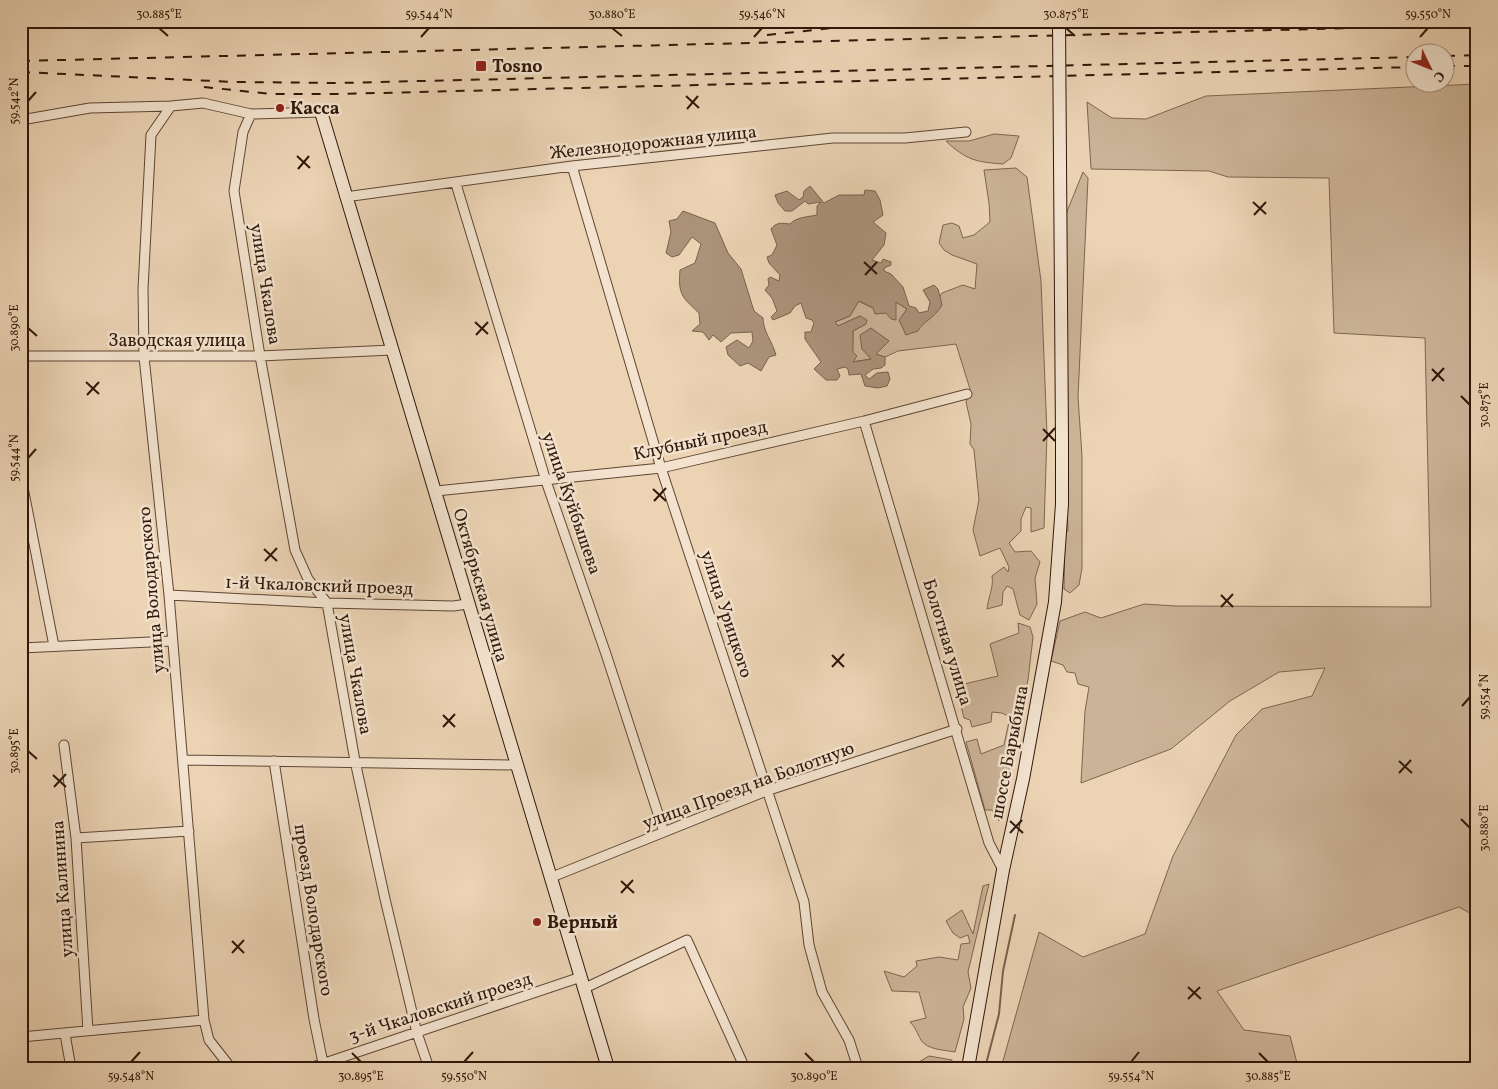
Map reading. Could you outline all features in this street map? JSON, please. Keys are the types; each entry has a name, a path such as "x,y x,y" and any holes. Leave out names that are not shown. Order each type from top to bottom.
{"main road":[{"name":"шоссе Барыбина","path":"968,1068 1003,870 1023,779 1055,602 1062,504 1059,21"},
{"name":"Октябрьская улица","path":"321,112 608,1068"}],"street":[{"path":"21,120 90,108 171,106 203,103 251,114 321,112"},
{"name":"улица Володарского","path":"171,106 151,135 142,289 144,356 169,595 204,1020 209,1040 231,1068"},
{"name":"улица Чкалова","path":"251,114 244,132 234,191 260,356 295,550 308,579 327,603 355,761 385,899 417,1033 429,1068"},
{"name":"Железнодорожная улица","path":"345,197 456,184 572,166 703,154 833,138 905,138 966,132"},
{"name":"улица Урицкого","path":"572,166 661,468 804,902 809,945 822,992 848,1040 858,1068"},
{"name":"улица Куйбышева","path":"456,184 546,481 606,654 664,832"},
{"name":"Заводская улица","path":"21,356 260,356 392,350"},
{"name":"Клубный проезд","path":"436,491 661,468 864,421 967,394"},
{"name":"Болотная улица","path":"864,421 957,729 989,843 1003,870"},
{"path":"21,477 54,646"},
{"name":"1-й Чкаловский проезд","path":"169,595 327,603 453,606 468,604"},
{"path":"21,648 172,641"},
{"name":"улица Проезд на Болотную","path":"552,877 766,791 957,729"},
{"name":"улица Калинина","path":"64,745 76,838 88,1032"},
{"path":"183,760 355,761 517,765"},
{"name":"проезд Володарского","path":"274,761 314,1019 323,1063"},
{"path":"76,838 189,832"},
{"name":"3-й Чкаловский проезд","path":"310,1068 583,982 688,940 743,1064 739,1068"},
{"path":"21,1036 88,1032 204,1020"},
{"path":"65,1034 71,1068"}],"shaded area":[{"path":"1477,84 1477,917 1459,907 1217,991 1244,1030 1290,1036 1297,1063 1325,1068 1001,1068 1039,932 1083,957 1145,934 1173,856 1236,735 1262,709 1312,696 1325,668 1279,672 1230,701 1171,749 1081,783 1085,711 1089,687 1078,684 1075,673 1067,672 1063,665 1051,661 1060,621 1085,612 1101,618 1144,604 1176,606 1431,607 1425,338 1334,333 1329,178 1228,177 1209,171 1091,169 1087,102 1112,118 1146,119 1206,96 1406,87 1406,92 1456,92 1456,85"},
{"path":"994,134 1019,136 1011,158 1003,164 972,159 946,141 969,141"},
{"path":"1016,168 1027,177 1041,281 1047,434 1044,528 1031,532 1031,508 1026,507 1021,519 1021,531 1009,543 1015,552 1031,551 1040,562 1035,578 1037,604 1029,620 1020,615 1013,589 1007,586 1003,592 1002,605 987,609 992,576 1004,567 1008,572 1009,567 1000,548 980,556 973,530 979,500 974,450 970,444 971,424 966,402 970,389 956,344 898,351 885,357 875,354 889,341 870,328 871,359 852,362 853,331 866,324 860,316 838,326 835,322 850,316 858,301 873,308 896,302 907,309 900,320 906,335 922,323 942,293 963,285 975,289 977,264 944,250 939,243 943,225 952,223 959,226 963,238 974,235 990,222 984,170"},
{"path":"1083,172 1088,178 1078,397 1082,456 1082,568 1079,585 1070,593 1064,589 1065,535 1068,530 1066,484 1066,214"},
{"path":"810,186 824,203 839,195 864,195 865,190 875,191 880,200 883,215 873,222 886,233 884,245 872,260 881,263 883,259 891,262 891,265 884,268 884,271 891,274 903,287 909,306 916,308 919,313 928,311 930,302 923,290 934,285 938,289 942,305 939,310 918,331 906,335 899,320 907,309 896,302 896,320 891,319 886,313 875,314 873,308 859,301 850,316 835,322 838,326 860,316 867,320 866,324 853,331 853,352 857,356 853,362 871,359 862,349 860,335 871,328 889,341 876,354 885,357 885,365 881,368 873,369 865,375 869,379 877,373 888,372 890,379 887,386 878,388 865,386 861,374 849,375 848,369 845,367 837,369 840,376 837,380 826,380 814,369 821,362 805,339 805,332 811,332 814,323 806,318 801,303 795,306 790,313 773,320 771,317 777,311 772,298 765,290 769,285 768,279 770,277 779,281 780,275 769,263 767,257 772,255 777,245 771,229 777,224 790,224 799,219 817,215 817,206 821,202 808,204 805,201 792,211 785,211 778,203 775,195 787,191 799,200 803,197 804,191"},
{"path":"683,211 715,223 728,253 741,269 754,311 763,318 764,327 776,355 769,357 761,371 748,363 740,366 728,355 726,347 737,340 749,348 753,341 752,332 731,333 721,342 713,335 709,340 703,332 692,331 700,324 699,313 682,295 680,270 695,263 701,244 692,237 679,255 672,257 666,253 671,232 669,221 677,219"},
{"path":"1018,623 1030,627 1033,637 1028,680 1014,739 1010,769 1005,775 999,821 992,810 985,810 966,742 977,739 981,754 1004,745 1010,717 1002,713 992,712 991,722 972,727 970,720 964,718 956,686 998,676 990,644 1019,633"},
{"path":"989,884 968,972 971,988 963,1007 964,1019 955,1052 932,1048 921,1040 910,1022 926,1018 919,992 892,991 884,971 904,977 917,966 916,961 939,957 958,960 961,944 970,943 968,935 960,938 953,933 946,921 962,910 973,934 983,886"},
{"path":"929,1056 952,1060 951,1068 920,1068 919,1062"}],"waterway":[{"path":"985,1068 999,1014 1003,971 1015,915"}],"railway":[{"path":"767,35 898,21"},
{"path":"21,61 1477,25"},
{"path":"1456,56 1477,55"},
{"path":"21,72 235,82 339,83 1406,57"},
{"path":"1456,66 1477,66"},
{"path":"204,87 271,94 339,94 1406,67"}],"place":[{"name":"Tosno","path":"481,66"},
{"name":"Касса","path":"280,108"},
{"name":"Верный","path":"537,922"}]}
